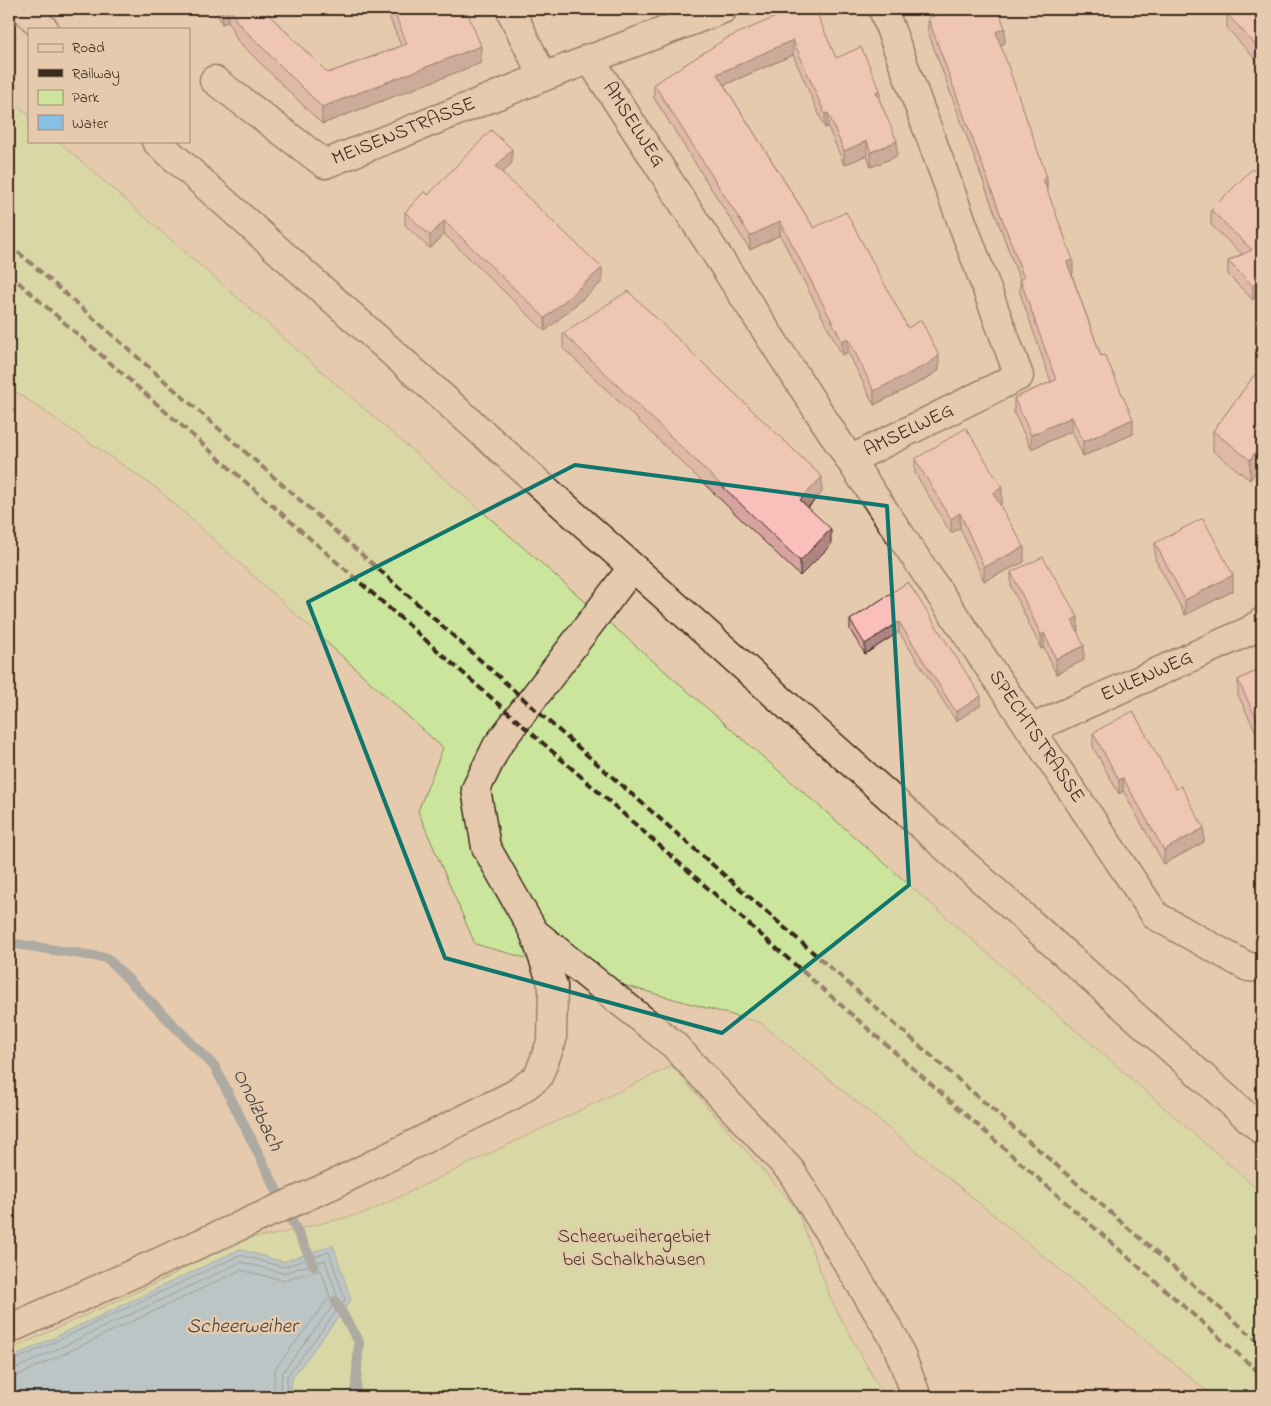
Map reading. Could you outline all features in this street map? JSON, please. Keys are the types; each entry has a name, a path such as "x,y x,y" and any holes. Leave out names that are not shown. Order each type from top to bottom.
{"street":[{"path":"25,9 43,28"},
{"path":"510,9 543,77 589,58 724,9"},
{"name":"AMSELWEG","path":"589,58 850,460 1018,376 883,9"},
{"name":"MEISENSTRASSE","path":"214,80 325,164 543,77"},
{"path":"157,142 1262,1130"},
{"name":"SPECHTSTRASSE","path":"850,460 1156,916 1248,967 1262,968"},
{"path":"9,1330 336,1182 513,1095 538,1077 552,1040 554,986 534,932 486,847 476,789 497,746 632,568"},
{"name":"EULENWEG","path":"1031,729 1249,631 1262,622"},
{"path":"534,932 674,1045 791,1172 895,1340 918,1397"}],"highlighted area":[{"path":"575,465 887,506 909,885 722,1033 445,958 308,602"}],"green space":[{"path":"9,98 28,114 28,142 59,142 1262,1193 1262,1397 1214,1397 761,1023 475,944 418,811 443,748 159,490 9,387"},
{"name":"Scheerweihergebiet bei Schalkhausen","path":"672,1066 796,1208 833,1304 884,1397 9,1397 9,1350 169,1277 229,1241 274,1235 368,1212"}],"water":[{"name":"Scheerweiher","path":"333,1245 351,1300 292,1378 291,1397 9,1397 9,1359 240,1249 283,1262"}],"building":[{"path":"231,9 263,9 328,73 407,44 393,9 466,9 481,46 322,107 237,22"},
{"path":"794,9 815,9 836,58 861,47 880,90 876,92 897,141 871,152 867,141 844,151 828,113 825,114 793,40 717,74 814,228 846,212 908,328 921,320 939,356 926,365 874,391 848,338 842,341 780,221 750,236 654,84 727,38"},
{"path":"954,9 998,9 1005,28 996,32 1047,177 1043,179 1073,260 1067,262 1101,356 1105,355 1133,419 1083,442 1072,417 1031,435 1014,398 1056,380 1020,279 1024,278 928,18"},
{"path":"1232,9 1262,9 1262,52 1227,14"},
{"path":"491,130 512,149 496,167 602,268 545,318 444,221 430,236 405,212 425,191 428,195"},
{"path":"1252,169 1262,178 1262,276 1253,286 1228,261 1252,250 1211,210"},
{"path":"628,291 822,477 800,500 831,529 800,561 563,333"},
{"path":"1262,365 1262,443 1250,460 1213,431"},
{"path":"966,428 1002,488 993,493 1024,547 984,567 960,513 951,519 915,459"},
{"path":"1203,518 1233,575 1185,600 1155,543"},
{"path":"1043,557 1078,617 1072,620 1084,646 1056,659 1044,633 1041,635 1011,572"},
{"path":"908,582 981,696 956,712 899,622 865,644 850,620"},
{"path":"1262,668 1262,730 1238,680"},
{"path":"1133,711 1176,789 1181,786 1204,828 1164,850 1123,778 1119,780 1093,733"}],"waterway":[{"name":"Onolzbach","path":"9,943 107,958 215,1067 314,1265"},
{"name":"Onolzbach","path":"335,1301 359,1342 355,1397"}],"railway":[{"path":"9,244 547,720 1262,1345"},
{"path":"9,274 1262,1375"}]}
